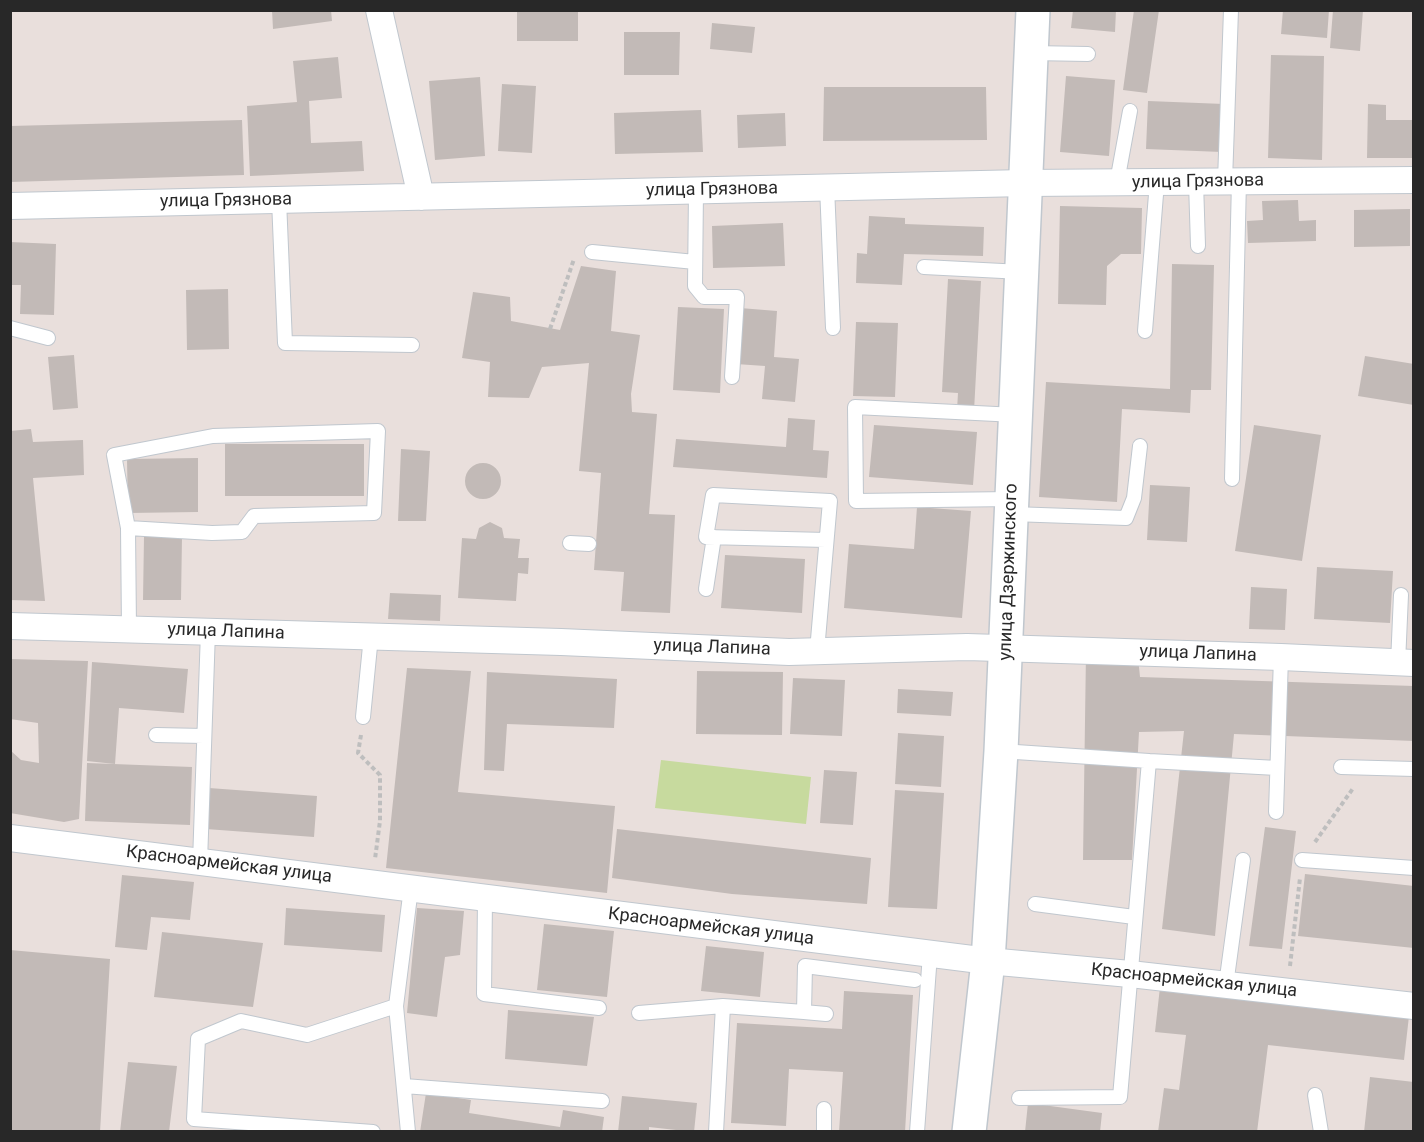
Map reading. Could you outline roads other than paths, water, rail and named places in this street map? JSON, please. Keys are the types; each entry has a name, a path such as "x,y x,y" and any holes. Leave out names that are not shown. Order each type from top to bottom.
{"main road":[{"name":"улица Дзержинского","path":"969,1131 988,961 1001,751 1033,10"}],"street":[{"path":"379,10 421,197"},
{"name":"улица Грязнова","path":"10,206 1025,183 1413,180"},
{"name":"улица Лапина","path":"10,626 817,651 1006,648 1406,663"},
{"name":"Красноармейская улица","path":"10,838 988,961 1130,974 1413,1006"}],"lane":[{"path":"1231,10 1232,479"},
{"path":"1031,53 1088,54"},
{"path":"1117,182 1130,111"},
{"path":"1145,331 1157,182"},
{"path":"1196,182 1198,246"},
{"path":"827,187 833,327"},
{"path":"696,190 695,286 704,297 737,297 732,377"},
{"path":"279,200 285,343 412,345"},
{"path":"592,252 695,262"},
{"path":"924,267 1022,272"},
{"path":"10,328 48,338"},
{"path":"1016,415 855,407 856,501 1012,507 1126,518 1134,498 1140,446"},
{"path":"128,528 212,533 242,532 254,516 374,513 378,431 213,436 114,455 128,528 129,629"},
{"path":"817,651 830,501 713,495 706,537 826,540"},
{"path":"706,589 714,537"},
{"path":"570,543 590,544"},
{"path":"1401,595 1406,663"},
{"path":"200,862 208,631"},
{"path":"363,717 371,636"},
{"path":"1276,812 1281,657"},
{"path":"156,735 204,735"},
{"path":"1001,751 1277,768"},
{"path":"1018,1098 1120,1097 1149,761"},
{"path":"1341,767 1413,768"},
{"path":"1226,985 1243,860"},
{"path":"1302,860 1413,868"},
{"path":"408,1131 396,1006 411,888"},
{"path":"485,898 484,994 599,1008"},
{"path":"1035,904 1134,917"},
{"path":"804,1012 806,939"},
{"path":"916,1131 930,954"},
{"path":"806,966 915,980"},
{"path":"373,1131 194,1119 198,1039 241,1021 306,1035 396,1006"},
{"path":"716,1131 723,1006"},
{"path":"639,1012 723,1006 826,1014"},
{"path":"404,1086 602,1101"},
{"path":"1315,1095 1321,1131"},
{"path":"824,1109 824,1131"}]}
